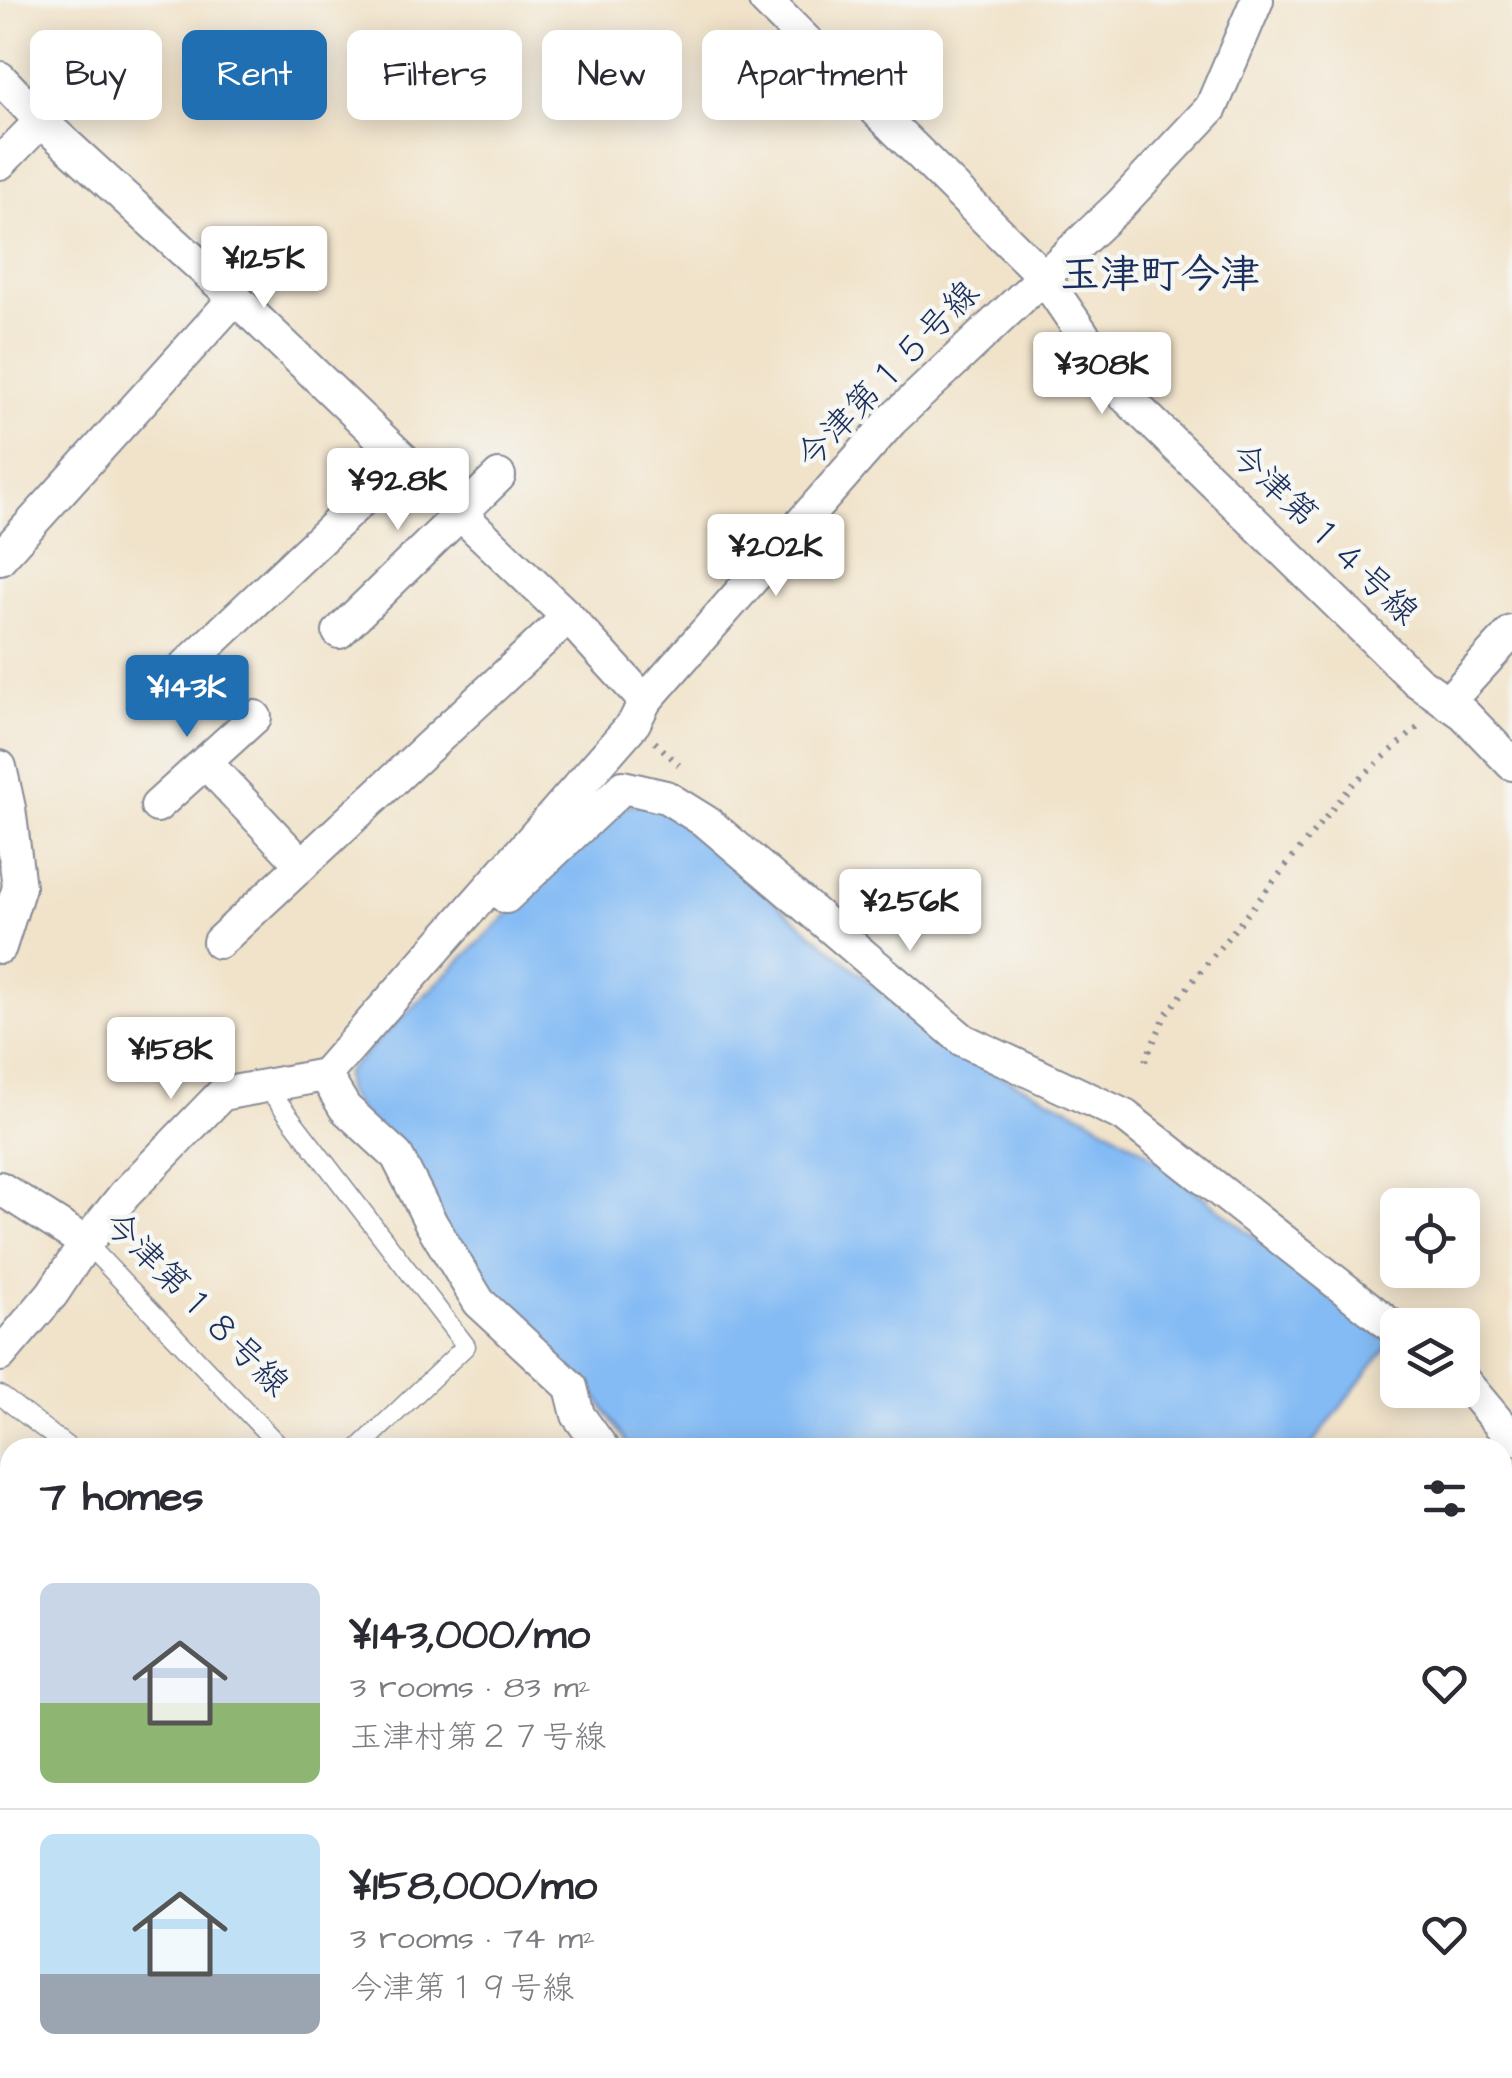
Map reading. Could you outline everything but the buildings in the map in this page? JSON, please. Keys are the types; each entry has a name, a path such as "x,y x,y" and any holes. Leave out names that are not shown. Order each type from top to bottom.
{"street":[{"name":"今津第１４号線","path":"765,0 1043,276 1124,396 1418,681 1464,714 1512,764"},
{"name":"今津第１５号線","path":"325,1075 634,723 645,700 891,421 1120,205 1211,108 1257,0"},
{"path":"0,78 41,121 462,514 568,617 645,700"},
{"path":"0,163 41,121"},
{"path":"0,558 235,298"},
{"path":"154,696 404,460"},
{"path":"339,632 499,476"},
{"path":"220,942 568,617"},
{"path":"1447,702 1512,632"},
{"path":"158,806 255,717"},
{"path":"207,764 302,865"},
{"path":"0,767 19,886 0,947"},
{"path":"428,956 450,952 623,787 666,797 708,823 963,1040 1125,1116 1380,1317"},
{"path":"0,1355 52,1294 125,1194 222,1094 325,1075 345,1108 397,1156 431,1223 480,1302 572,1387 566,1420 589,1438"},
{"name":"今津第１８号線","path":"0,1188 86,1243"},
{"path":"1480,1401 1511,1438"}],"lane":[{"path":"266,1086 466,1346 369,1438"},
{"name":"今津第１８号線","path":"86,1243 271,1438"},
{"path":"0,1396 56,1438"}],"path":[{"path":"1144,1062 1166,1014 1351,786 1447,702"}],"water":[{"path":"646,802 667,810 956,1055 1087,1116 1145,1151 1380,1335 1380,1356 1317,1438 623,1438 589,1385 478,1286 346,1091 345,1073 607,818 628,805"}],"district":[{"name":"玉津町今津","path":"1160,275"}]}
